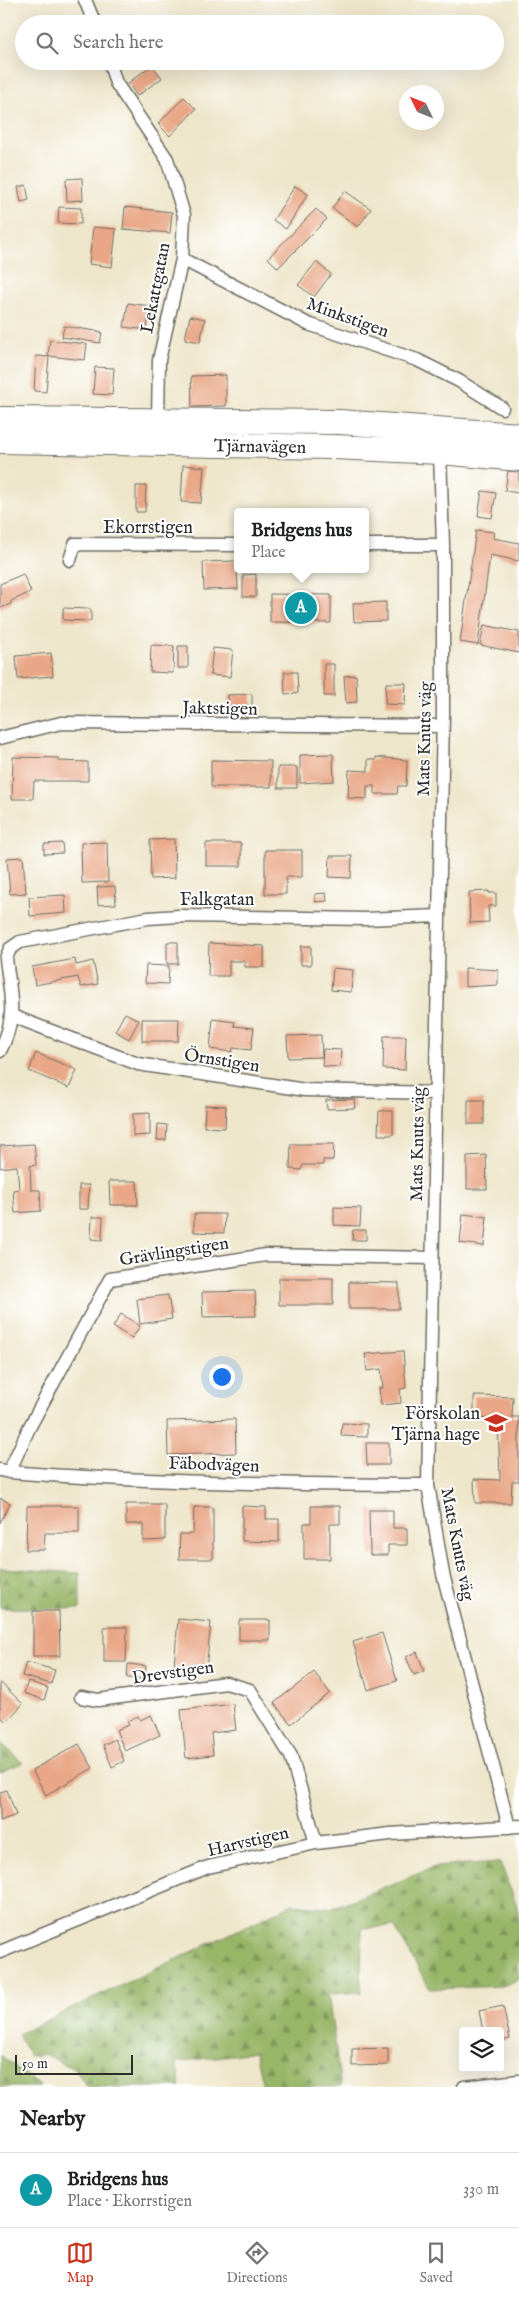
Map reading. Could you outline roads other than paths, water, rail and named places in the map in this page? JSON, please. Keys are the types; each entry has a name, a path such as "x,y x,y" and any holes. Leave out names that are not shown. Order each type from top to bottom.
{"highway":[{"name":"Tjärnavägen","path":"0,420 340,422 519,435"},
{"name":"Tjärnavägen","path":"0,441 334,447 440,452 519,459"}],"street":[{"path":"85,0 91,15"},
{"name":"Lekattgatan","path":"112,70 116,83 167,158 184,215 182,259 159,360 158,421"},
{"name":"Minkstigen","path":"182,259 308,324 417,360 459,381 502,408"},
{"name":"Mats Knuts väg","path":"440,452 443,545 442,726 428,1485 443,1574 514,1826"},
{"name":"Ekorrstigen","path":"70,560 75,544 234,545"},
{"path":"369,545 443,545"},
{"name":"Jaktstigen","path":"0,738 61,723 442,726"},
{"name":"Falkgatan","path":"12,1016 6,958 10,949 20,942 148,918 179,916 365,919 438,916"},
{"path":"0,1051 10,1032 12,1016"},
{"name":"Örnstigen","path":"12,1016 138,1064 305,1090 435,1092"},
{"name":"Grävlingstigen","path":"5,1471 110,1279 266,1255 432,1258"},
{"name":"Fäbodvägen","path":"5,1471 294,1484 428,1485"},
{"name":"Drevstigen","path":"81,1697 98,1700 226,1683 250,1690 291,1756 316,1843"},
{"name":"Harvstigen","path":"0,1952 208,1867 316,1843 390,1834 514,1826"},
{"path":"464,2087 519,2081"}],"place":[{"name":"Bridgens hus","path":"301,608"},
{"name":"Förskolan Tjärna hage","path":"496,1423"}]}
